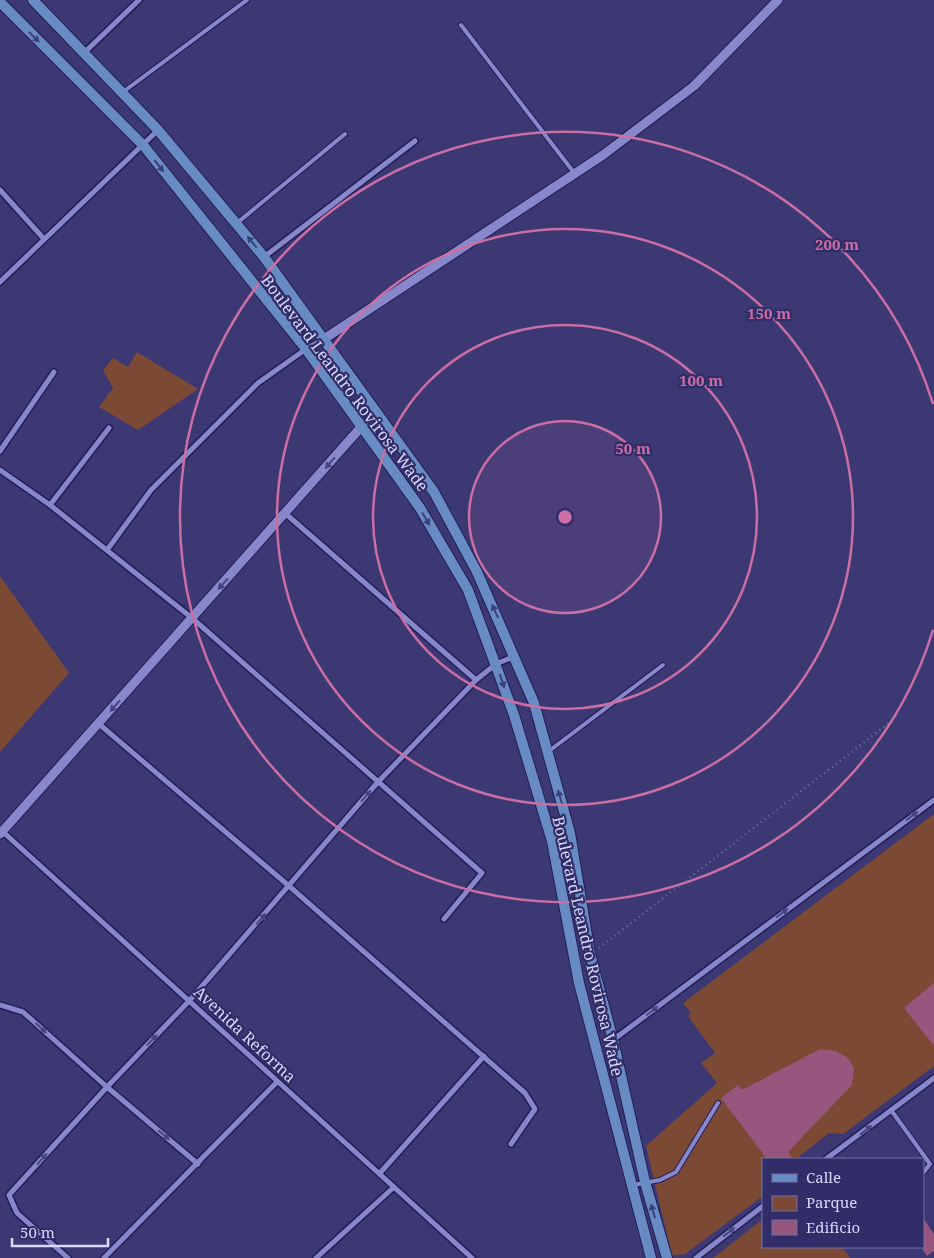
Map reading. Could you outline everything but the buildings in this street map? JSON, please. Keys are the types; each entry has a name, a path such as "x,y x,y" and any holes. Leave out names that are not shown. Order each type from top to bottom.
{"main road":[{"name":"Boulevard Leandro Rovirosa Wade","path":"34,0 158,130 264,257 434,492 477,572 515,655 534,703 548,752 570,833 590,954 613,1040 645,1182 667,1258"},
{"name":"Boulevard Leandro Rovirosa Wade","path":"0,2 143,145 306,349 420,508 468,590 496,664 552,841 580,983 651,1258"},
{"path":"552,841 570,833"}],"street":[{"path":"84,52 139,0"},
{"path":"107,550 158,483 258,383 306,349 603,155 694,86 778,0"},
{"path":"0,282 158,130"},
{"path":"264,257 415,141"},
{"path":"0,190 44,239"},
{"path":"0,451 54,372"},
{"path":"1,832 286,514 362,426 378,414"},
{"path":"50,505 109,428"},
{"path":"0,470 50,505 192,618 377,783 482,873 444,919"},
{"path":"286,514 476,680"},
{"path":"68,1258 17,1213 9,1195 107,1087 190,1000 377,783 476,680 496,664 515,655"},
{"path":"99,724 289,886 525,1093 535,1110 511,1144"},
{"path":"613,1040 934,800"},
{"name":"Avenida Reforma","path":"1,832 190,1000 277,1082 472,1258"},
{"path":"0,1005 23,1012 107,1087 198,1164"},
{"path":"380,1173 484,1056"},
{"path":"827,1158 934,1078"},
{"path":"104,1258 277,1082"},
{"path":"316,1258 394,1187"},
{"path":"696,1258 762,1207"}],"lane":[{"path":"122,92 247,0"},
{"path":"461,25 575,174"},
{"path":"237,223 345,134"},
{"path":"548,752 663,665"},
{"path":"633,1185 660,1180 676,1172 718,1103"},
{"path":"891,1110 930,1164 924,1172"}],"path":[{"path":"590,954 894,719"}],"green space":[{"path":"137,352 198,389 138,430 99,407 113,388 103,370 113,358 128,367"},
{"path":"0,576 69,673 1,751 0,750"},
{"path":"934,814 934,1066 843,1134 829,1133 797,1158 762,1158 762,1197 685,1254 672,1256 646,1146 717,1083 701,1063 715,1053 688,1016 691,1013 683,1003"},
{"path":"762,1220 762,1248 843,1248 850,1258 713,1258"}]}
